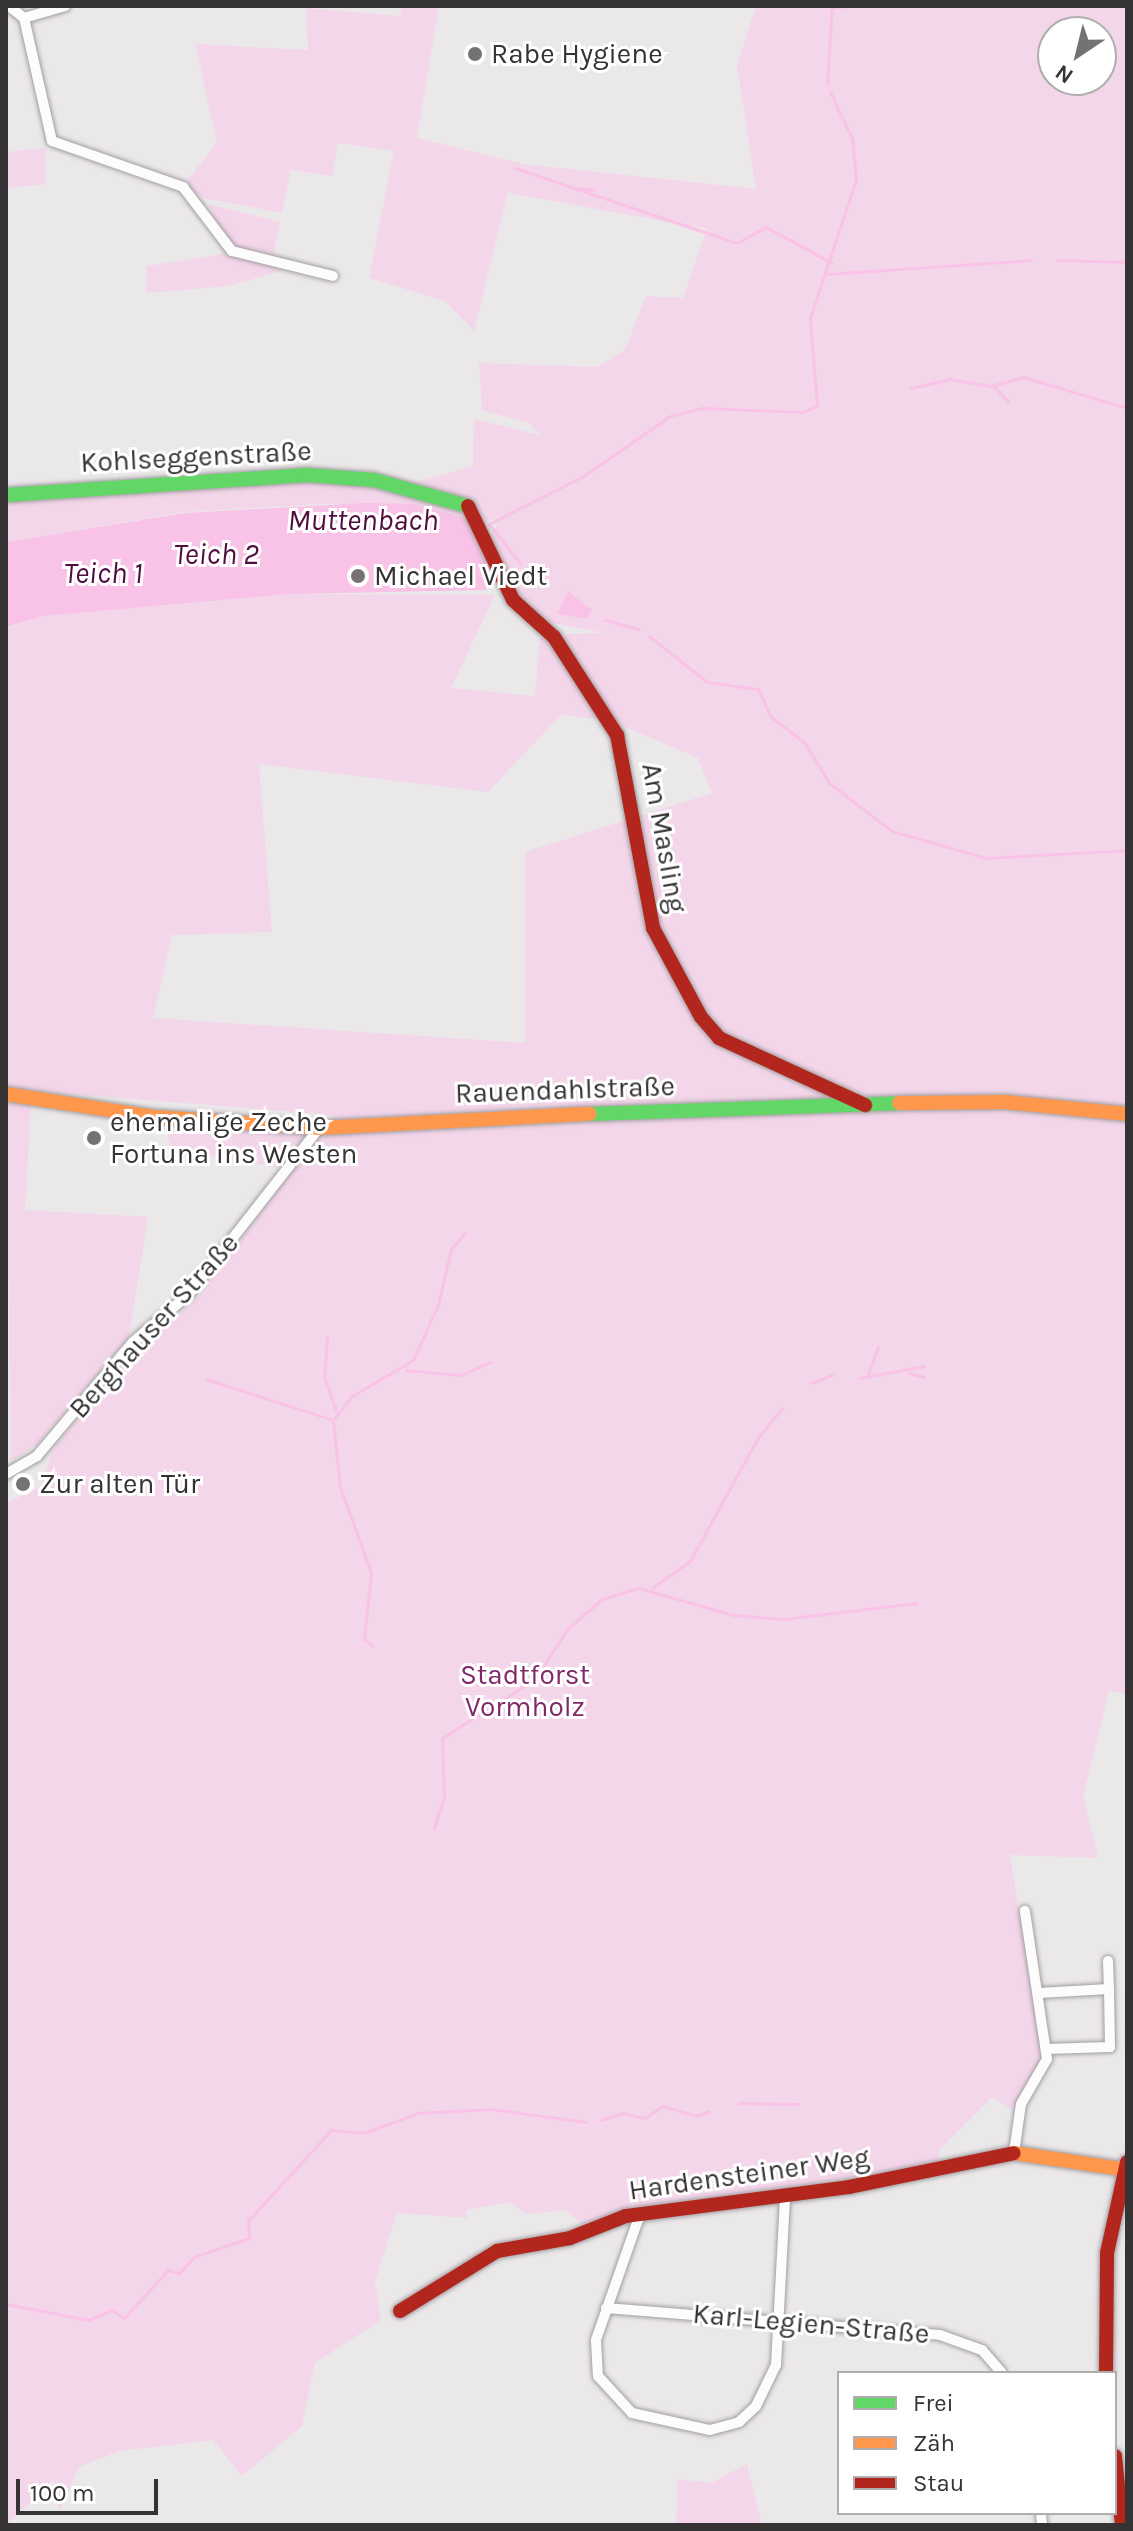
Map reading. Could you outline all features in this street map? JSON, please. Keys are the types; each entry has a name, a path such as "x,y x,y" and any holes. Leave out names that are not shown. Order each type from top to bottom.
{"street":[{"path":"9,6 24,18 52,141 183,187 232,251 333,276"},
{"path":"24,18 65,6"},
{"name":"Kohlseggenstraße","path":"6,495 307,475 374,480 464,503 477,514"},
{"name":"Am Masling","path":"477,514 513,600 554,637 617,735 653,928 701,1017 719,1038 865,1105"},
{"name":"Rauendahlstraße","path":"6,1094 155,1117 319,1128 1005,1102 1127,1114"},
{"name":"Berghauser Straße","path":"6,1474 37,1456 133,1342 189,1294 319,1128"},
{"path":"1014,2153 1021,2104 1046,2065 1039,1993 1025,1911"},
{"path":"1046,2049 1110,2047 1108,1961"},
{"path":"1039,1993 1109,1989"},
{"name":"Hardensteiner Weg","path":"400,2311 497,2251 639,2217 785,2197 1014,2153 1125,2165"},
{"path":"1106,2371 1104,2285 1125,2165"},
{"path":"639,2217 606,2308 595,2357 604,2388 632,2413 690,2429 739,2422 756,2406 776,2365 782,2317 785,2197"},
{"name":"Karl-Legien-Straße","path":"606,2308 782,2317 957,2338 982,2350 1000,2371"},
{"path":"1117,2473 1123,2525"}],"green space":[{"name":"Stadtforst Vormholz","path":"402,6 439,6 417,138 523,164 756,189 737,65 756,6 1127,6 1127,1694 1109,1691 1083,1797 1098,1858 1010,1855 1043,2058 1012,2110 992,2097 939,2150 940,2165 643,2207 582,2224 566,2210 526,2214 509,2202 466,2210 467,2218 397,2213 375,2282 381,2320 315,2363 302,2426 242,2476 213,2440 119,2451 79,2467 59,2513 54,2479 6,2525 6,1503 40,1487 53,1450 117,1368 197,1299 334,1115 6,1089 6,628 44,616 292,594 495,595 451,688 535,696 540,635 604,633 543,621 513,590 490,540 499,518 486,522 414,504 322,504 185,512 6,542 6,499 233,481 405,485 473,466 474,419 540,435 529,423 482,410 479,363 597,367 625,350 646,296 683,298 707,229 508,193 474,331 445,301 369,278 394,151 338,143 332,176 291,170 282,213 204,198 184,185 217,142 195,44 308,50 306,8 400,16","holes":["562,714 613,722 698,758 712,793 525,852 525,1043 153,1018 172,935 272,932 259,764 488,792"]},
{"path":"45,148 46,184 6,188 6,152"},
{"path":"208,204 280,222 271,266 281,271 229,286 146,293 147,266 234,252"},
{"path":"6,1101 31,1104 25,1210 148,1217 129,1337 38,1443 11,1462"},
{"path":"164,1123 308,1134 275,1167 172,1150"},
{"path":"747,2464 762,2525 676,2524 678,2479 711,2483"}],"water":[{"path":"365,503 414,504 486,523 486,590 291,594 44,616 6,627 6,542 185,513"},
{"path":"568,591 592,610 587,619 557,614"}],"waterway":[{"name":"Muttenbach","path":"827,83 832,6"},
{"path":"832,8 847,6"},
{"name":"Muttenbach","path":"520,563 489,524 585,475 670,416 703,408 804,412 817,405 810,318 856,180 852,138 830,92"},
{"path":"515,168 737,243 766,227 832,263"},
{"path":"578,188 594,190"},
{"path":"828,274 1031,260"},
{"path":"1057,260 1127,262"},
{"path":"911,388 950,379 990,386 1023,377 1127,408"},
{"path":"994,387 1008,401"},
{"path":"534,576 539,580"},
{"path":"605,620 639,629"},
{"path":"649,636 707,682 758,689 771,717 805,743 829,783 892,831 986,858 1127,850"},
{"path":"373,1646 364,1639 371,1573 340,1487 333,1420 352,1396 413,1360 438,1305 451,1249 465,1233"},
{"path":"327,1337 324,1376 336,1411"},
{"path":"867,1377 878,1347"},
{"path":"406,1370 461,1375 490,1362"},
{"path":"860,1378 924,1366"},
{"path":"909,1373 924,1377"},
{"path":"812,1383 832,1375"},
{"path":"206,1379 333,1420"},
{"path":"652,1588 690,1561 757,1439 782,1408"},
{"path":"434,1828 444,1798 442,1738 535,1679 568,1628 602,1599 639,1588 733,1615 783,1619 916,1603"},
{"path":"739,2103 798,2104"},
{"path":"601,2120 622,2113 645,2118 662,2106 696,2116 709,2111"},
{"path":"6,2304 88,2320 112,2310 124,2318 168,2270 179,2273 194,2257 249,2238 248,2221 331,2130 364,2133 418,2113 491,2109 586,2122"}],"traffic: fast":[{"path":"6,495 307,475 374,480 468,506"},
{"path":"590,1114 899,1103"}],"traffic: slow":[{"path":"6,1094 155,1117 319,1128 590,1114"},
{"path":"899,1103 1005,1102 1127,1114"},
{"path":"1014,2153 1123,2169"}],"traffic: jam":[{"path":"468,506 513,600 554,637 617,735 653,928 701,1017 719,1038 865,1105"},
{"path":"400,2311 497,2251 570,2238 626,2216 849,2187 1014,2153"},
{"path":"1106,2371 1107,2253 1127,2162"},
{"path":"1117,2476 1122,2525"}],"place":[{"name":"Rabe Hygiene","path":"475,54"},
{"name":"Michael Viedt","path":"358,576"},
{"name":"ehemalige Zeche Fortuna ins Westen","path":"94,1138"},
{"name":"Zur alten Tür","path":"23,1484"}],"water label":[{"name":"Teich 2","path":"216,554"},
{"name":"Teich 1","path":"103,573"}]}
